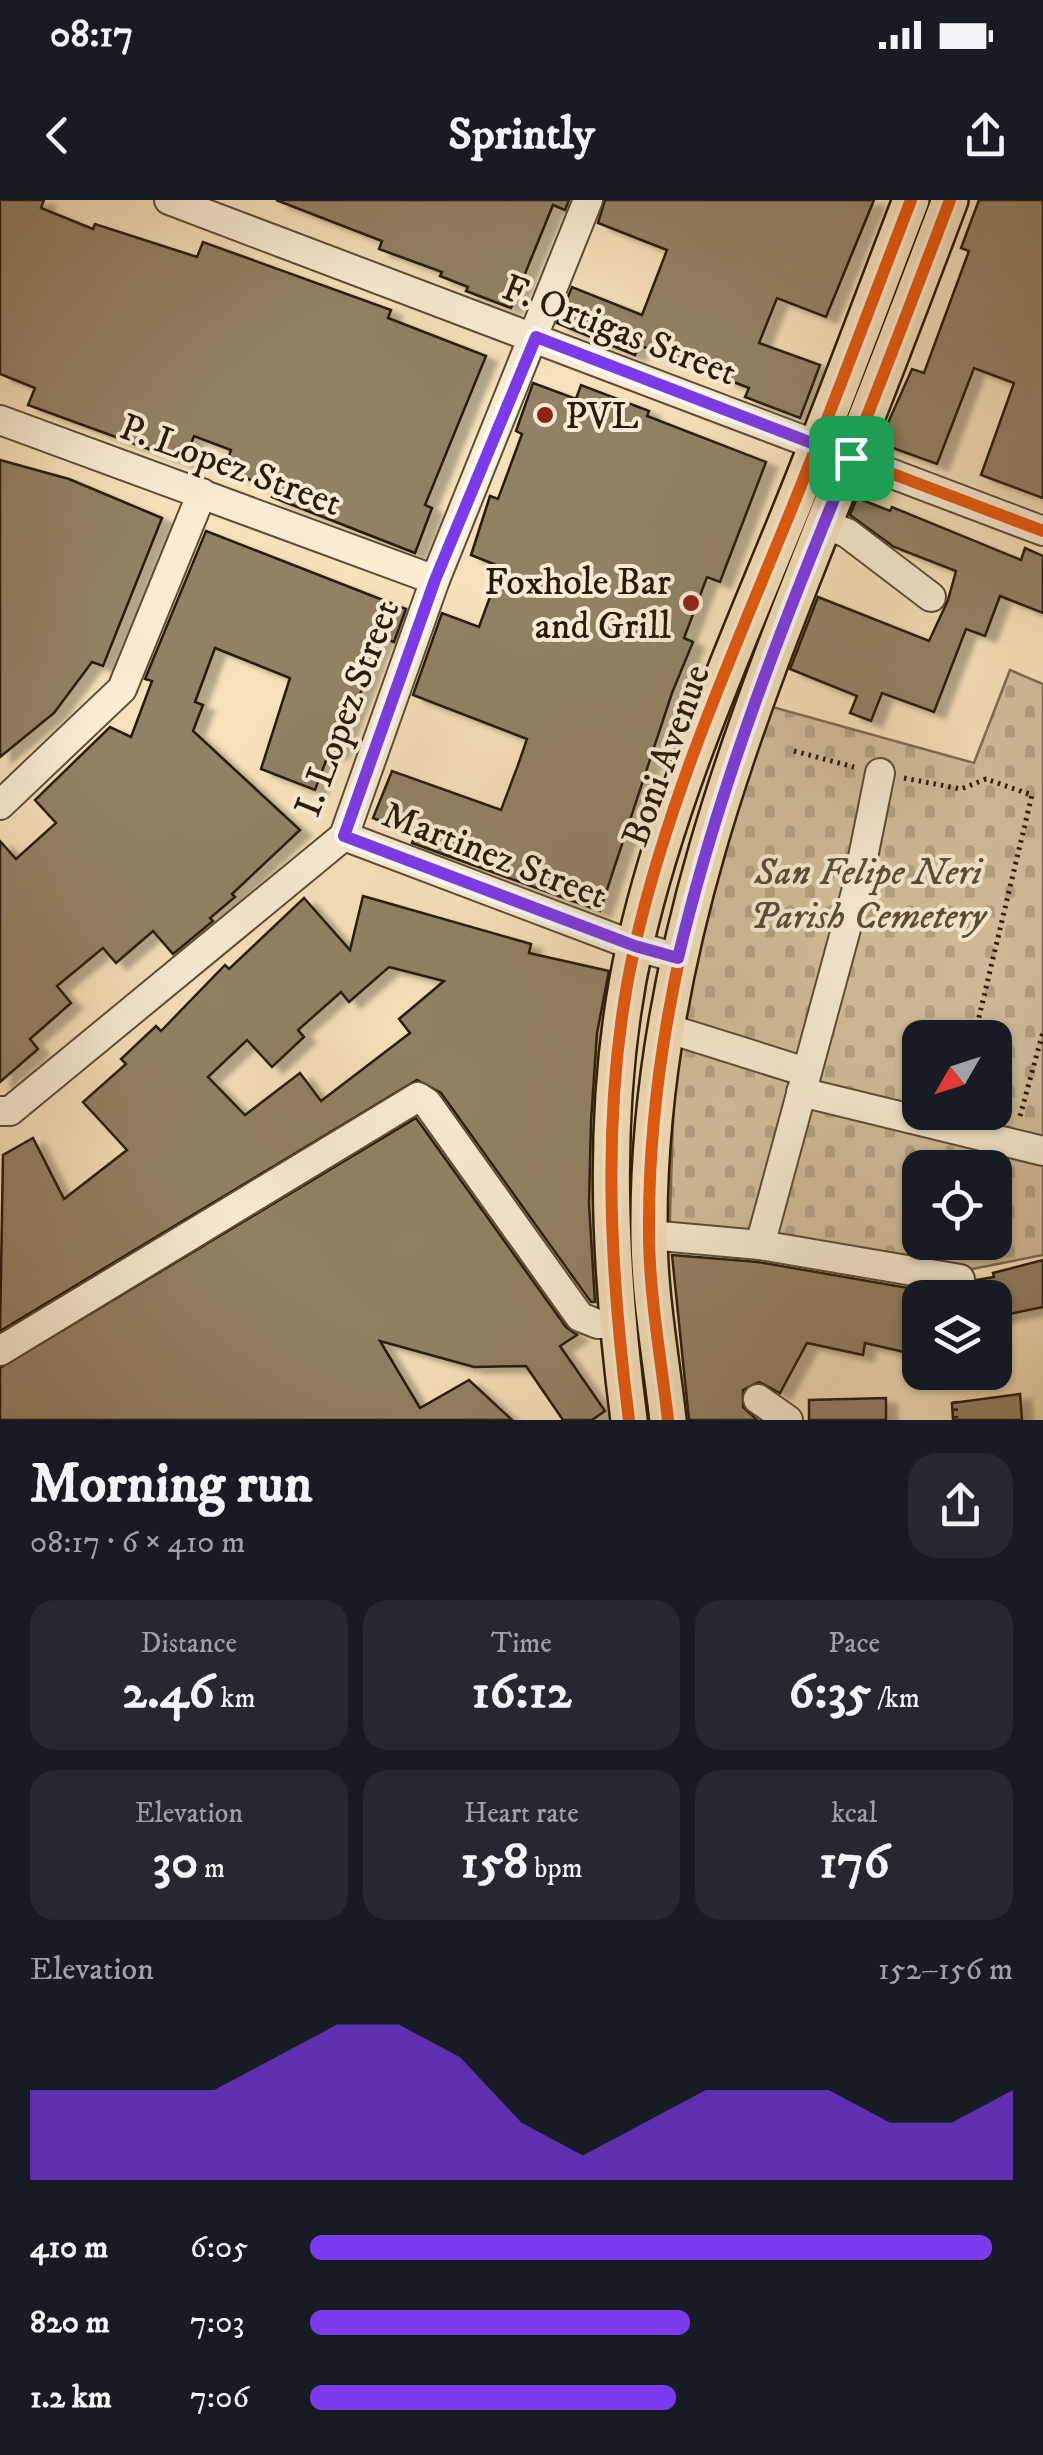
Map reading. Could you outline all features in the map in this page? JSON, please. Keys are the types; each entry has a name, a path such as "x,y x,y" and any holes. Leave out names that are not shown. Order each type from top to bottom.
{"main road":[{"name":"Boni Avenue","path":"628,1420 616,1324 612,1169 623,1016 635,946 664,836 700,735 911,200"},
{"name":"Boni Avenue","path":"668,1420 648,1235 651,1164 678,958 706,840 738,743 950,200"}],"street":[{"name":"F. Ortigas Street","path":"169,200 1043,531"},
{"name":"I. Lopez Street","path":"0,1112 10,1111 344,836 435,580 588,200"},
{"name":"P. Lopez Street","path":"0,420 435,580"},
{"path":"0,805 122,689 202,493"},
{"path":"824,524 847,533 931,597"},
{"path":"760,1245 856,892 880,774"},
{"name":"Martinez Street","path":"344,836 635,946 678,958"},
{"path":"666,1028 803,1082 1043,1151"},
{"path":"0,1351 418,1098 427,1102 580,1317 598,1324 616,1324"},
{"path":"648,1235 760,1245 960,1279"},
{"path":"758,1399 788,1420"}],"path":[{"path":"794,751 880,774 961,788 986,779 1032,796 978,1020"},
{"path":"1014,1143 1043,1032"},
{"path":"954,1401 956,1420"}],"green space":[{"name":"San Felipe Neri Parish Cemetery","path":"1010,670 1043,684 1043,1255 962,1271 669,1248 674,1089 692,953 769,706 974,763"}],"building":[{"path":"0,200 44,200 41,208 93,229 95,224 197,257 203,242 391,310 388,318 486,356 425,505 432,508 415,553 272,497 275,489 224,470 231,450 194,436 184,462 28,405 35,388 0,374"},
{"path":"276,200 569,200 565,210 553,205 511,308 466,291 468,287 440,276 442,272 379,249 382,241"},
{"path":"605,200 874,200 826,317 777,298 759,343 820,365 800,418 745,397 749,388 673,358 639,345 635,355 557,323 572,287 642,315 667,250 598,223"},
{"path":"979,200 1043,200 1043,498 981,475 1014,383 974,368 937,464 879,443 912,369 924,373 969,251 961,248"},
{"path":"533,383 576,399 581,385 649,411 647,416 766,462 720,582 707,577 684,638 693,642 672,693 600,911 412,843 415,835 373,818 392,771 501,810 518,765 527,739 413,695 442,613 479,627 501,567 471,555 490,496 498,499 522,434 516,431"},
{"path":"0,460 69,479 162,518 103,666 92,662 54,713 0,757"},
{"path":"857,498 890,511 892,507 1021,560 1025,548 1043,556 1043,613 1000,596 985,636 966,629 934,712 882,693 871,721 850,713 857,696 790,669 818,597 929,641 948,600 956,571 894,547 850,515"},
{"path":"206,531 406,609 394,642 382,638 337,753 330,750 315,790 261,769 290,678 215,648 195,702 203,705 193,731 300,830 232,894 235,897 210,918 213,921 173,954 153,931 116,963 103,948 57,986 71,1003 30,1039 38,1049 0,1082 0,841 16,859 56,823 35,800 110,727 131,737 152,681 145,679"},
{"path":"363,896 531,944 529,953 609,971 597,1033 591,1122 589,1204 595,1302 591,1302 441,1093 417,1080 0,1331 3,1155 33,1138 64,1199 127,1150 83,1102 126,1064 121,1059 156,1026 161,1031 225,965 229,969 304,898 350,950","holes":["389,967 444,981 399,1019 410,1033 321,1101 300,1073 245,1115 208,1077 247,1040 272,1067 304,1037 298,1030 341,992 349,1002"]},
{"path":"416,1118 566,1327 577,1335 560,1346 605,1411 592,1420 563,1420 526,1366 474,1367 380,1341 420,1408 469,1380 512,1420 0,1420 0,1368"},
{"path":"672,1255 758,1262 902,1287 902,1352 865,1343 863,1355 807,1343 780,1393 759,1382 743,1390 743,1407 757,1420 689,1420"},
{"path":"1043,1260 1043,1307 1012,1313 1012,1280 977,1280 994,1277 993,1273"},
{"path":"1020,1394 1022,1420 953,1420 952,1403"},
{"path":"886,1398 886,1420 809,1420 809,1400"}],"cycle path":[{"path":"629,1420 617,1302 611,1182 616,1063 635,945 664,837 701,732 911,200"},
{"path":"668,1420 653,1302 649,1232 653,1130 665,1031 685,933 741,742 950,200"},
{"path":"851,458 1043,531"}],"place":[{"name":"PVL","path":"545,415"},
{"name":"Foxhole Bar and Grill","path":"691,603"}],"route":[{"path":"536,337 851,458 738,743 706,840 678,958 635,946 344,836 435,580 536,337"}]}
